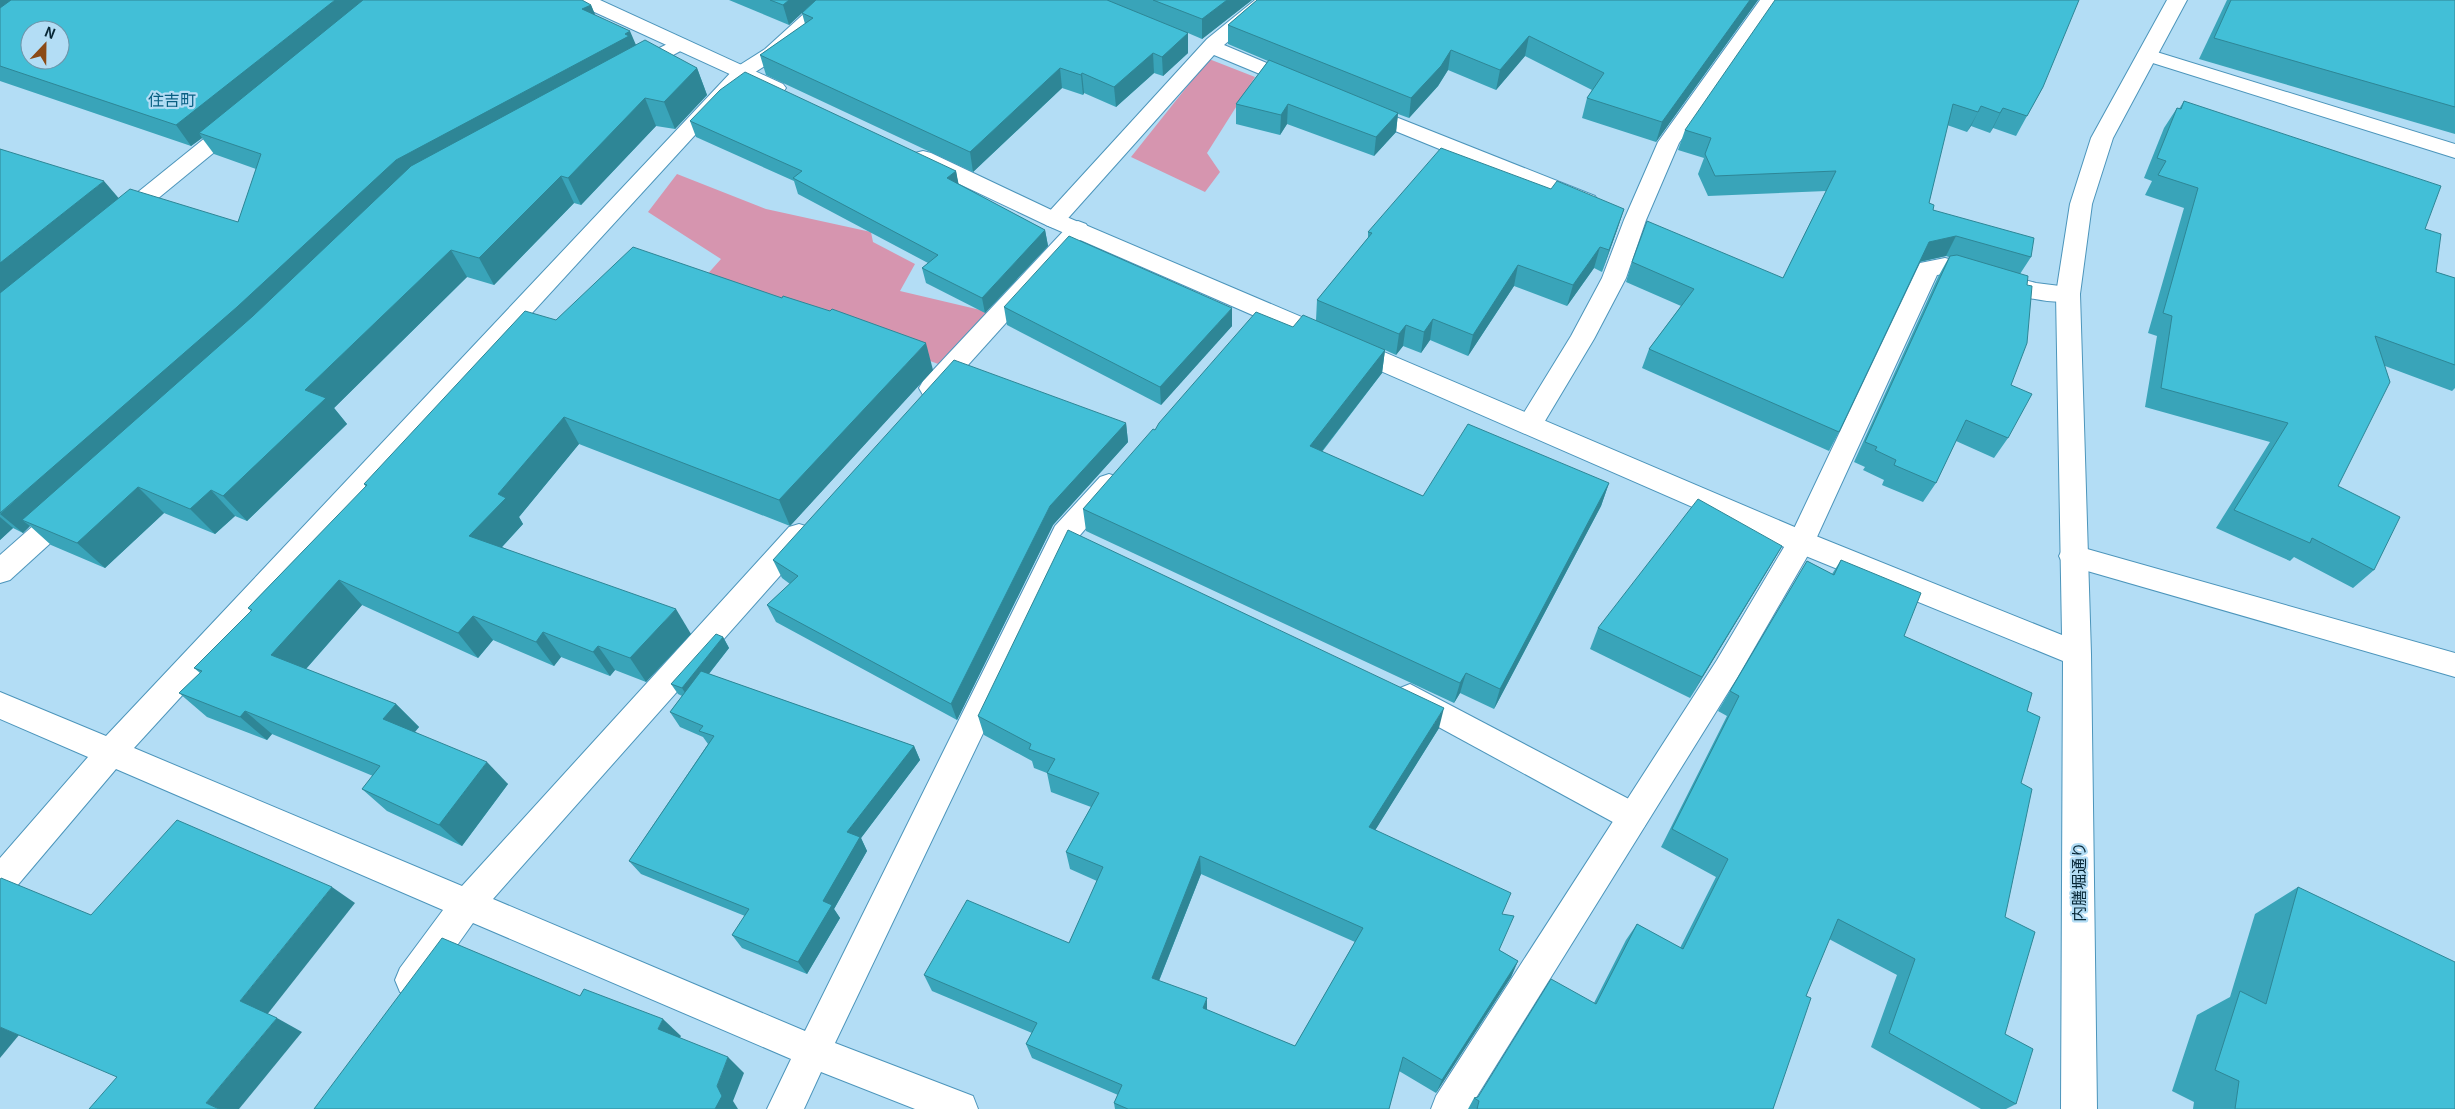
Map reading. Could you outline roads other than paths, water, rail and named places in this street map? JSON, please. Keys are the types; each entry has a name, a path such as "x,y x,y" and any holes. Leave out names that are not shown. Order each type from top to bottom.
{"street":[{"path":"584,0 795,98"},
{"path":"0,882 110,752 742,72 772,53 830,0"},
{"path":"917,405 1066,224 1202,47 1267,0"},
{"name":"内膳堀通り","path":"2079,1109 2077,654 2073,556 2068,294 2081,204 2102,138 2177,0"},
{"path":"1530,424 1582,339 1614,278 1620,214 1762,2"},
{"path":"618,78 679,44"},
{"path":"1202,47 1318,91"},
{"path":"2147,55 2455,151"},
{"path":"1345,102 1620,214"},
{"path":"107,228 251,111"},
{"path":"902,148 1066,224 1801,542 2077,654"},
{"path":"1449,1109 1726,669 1801,542 1928,269 1944,266 2036,291 2068,294"},
{"path":"1243,331 1263,309"},
{"path":"785,1109 1065,534 1124,466"},
{"path":"0,572 81,500"},
{"path":"399,998 468,903 816,515"},
{"path":"1065,534 1092,547"},
{"path":"2073,556 2455,665"},
{"path":"1387,685 1633,817"},
{"path":"0,705 812,1051 960,1109"}],"district":[{"name":"住吉町","path":"172,99"}]}
